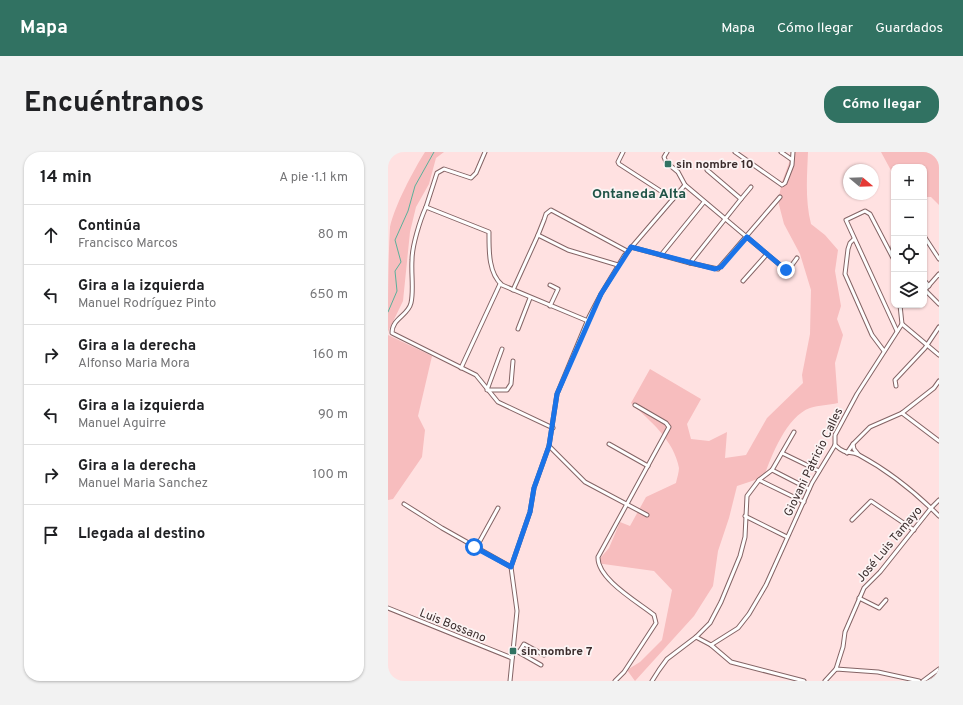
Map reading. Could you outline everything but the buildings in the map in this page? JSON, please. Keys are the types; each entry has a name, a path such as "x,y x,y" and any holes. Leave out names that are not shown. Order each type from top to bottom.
{"street":[{"path":"485,152 476,173 471,178 444,169 440,169 437,173 426,206 412,258 412,302 406,312 395,322 392,332 393,334 476,375 498,402 553,428"},
{"path":"623,152 618,162 619,164 673,198"},
{"path":"666,152 666,162 678,172 685,185 767,254 787,270 797,258"},
{"path":"735,152 782,184 785,183 792,165 791,159 793,152"},
{"path":"781,152 791,159"},
{"path":"707,170 740,198"},
{"path":"510,681 517,611 511,567 530,512 534,488 549,446 553,428 557,394 588,320 618,265 627,251 685,185"},
{"path":"690,263 740,198 751,187"},
{"path":"631,247 715,269 721,267 780,197"},
{"path":"661,255 704,202"},
{"path":"426,206 489,232 492,269 500,284 530,298 588,320"},
{"path":"513,290 546,214 551,210 627,251"},
{"path":"891,254 868,212 866,211 846,220 898,331"},
{"path":"538,235 568,250 618,265"},
{"path":"854,239 848,246 845,274 872,335 884,351"},
{"path":"927,241 939,259"},
{"path":"743,281 767,254"},
{"path":"927,284 929,286 939,274"},
{"path":"461,368 500,284"},
{"path":"550,284 558,289 550,306"},
{"path":"927,294 939,304"},
{"path":"518,329 530,298"},
{"path":"900,308 902,324 939,354"},
{"name":"Giovani Patricio Calles","path":"711,645 738,628 749,614 766,585 809,489 835,445 835,435 884,351 902,324"},
{"path":"896,386 895,380 926,345 939,327"},
{"path":"487,390 502,349"},
{"path":"487,390 507,390 510,384 513,361"},
{"path":"847,453 853,444 870,428 902,413 934,388 939,381"},
{"path":"615,681 624,672 656,623 654,615 606,578 598,562 598,557 669,427 666,423 635,405"},
{"path":"902,413 939,441"},
{"path":"652,681 658,670 667,659 696,637 710,623 721,602 740,556 745,537 747,496 759,480 772,470 794,432"},
{"path":"609,444 648,466"},
{"path":"853,444 854,449 858,454 894,479 939,516"},
{"path":"835,445 847,453 858,454"},
{"path":"549,446 585,482 647,515"},
{"path":"782,453 819,471"},
{"path":"772,470 809,489"},
{"path":"759,480 804,502"},
{"name":"José Luis Tamayo","path":"836,669 843,647 845,632 859,598 867,584 880,572 939,500"},
{"path":"852,520 869,502 872,501 914,530"},
{"path":"404,504 476,548 511,567"},
{"path":"476,548 498,508"},
{"path":"745,516 787,537"},
{"path":"859,598 879,608 886,600"},
{"name":"Luis Bossano","path":"388,608 512,658"},
{"path":"696,637 711,645 730,662 804,681"},
{"path":"519,652 524,644 544,655"},
{"path":"513,649 541,665"},
{"path":"825,681 836,669 878,672 919,681"},
{"path":"923,681 939,669"},
{"path":"932,681 939,676"}],"shaded area":[{"path":"425,152 444,152 436,158 429,184 416,207 410,232 403,301 388,332 388,266 390,227 392,218 405,188"},
{"path":"793,152 808,152 807,197 811,224 825,235 838,250 835,271 841,306 837,319 843,335 835,363 838,403 813,407 802,412 794,419 781,438 764,477 737,486 729,518 718,551 713,586 694,616 635,681 627,670 640,662 662,640 672,590 654,571 596,563 609,548 620,522 630,526 646,497 676,483 679,468 667,440 631,403 650,369 701,399 687,424 691,439 709,441 727,432 725,458 746,455 767,418 803,383 802,375 810,334 811,290 800,254 784,224 778,201 782,182"},
{"path":"881,152 939,152 939,205 931,197 927,197 927,164 891,164 891,170"},
{"path":"388,335 432,356 418,416 425,430 422,457 393,499 388,500"}],"waterway":[{"path":"388,312 397,291 395,271 401,262 395,240 408,211 415,186 434,152"}],"place":[{"name":"sin nombre 10","path":"668,164"},
{"name":"sin nombre 7","path":"513,651"}],"district":[{"name":"Ontaneda Alta","path":"639,193"}],"route":[{"path":"474,547 511,567 530,512 534,488 549,446 553,428 557,394 588,320 601,294 627,251 631,247 718,269 747,237 786,270"}]}
